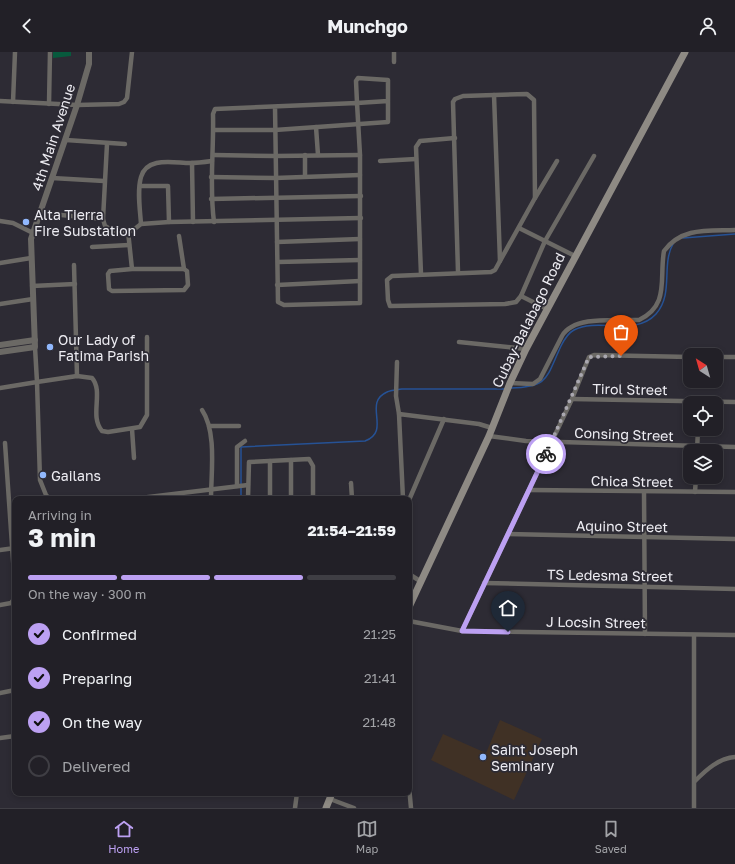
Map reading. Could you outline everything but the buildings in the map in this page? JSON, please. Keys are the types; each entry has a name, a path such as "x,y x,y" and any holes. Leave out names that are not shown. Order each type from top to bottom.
{"main road":[{"name":"Cubay-Balabago Road","path":"412,600 489,436 526,349 685,52"},
{"path":"326,808 331,796"}],"street":[{"path":"13,102 15,52"},
{"path":"49,104 50,52"},
{"name":"4th Main Avenue","path":"35,347 30,247 33,233 77,105 89,64 89,52"},
{"path":"0,101 77,105 119,104 124,102 127,98 132,52"},
{"path":"394,52 394,62"},
{"path":"214,130 275,130 358,124 388,122 388,80 358,78 356,81 358,124 360,154 361,196 361,301 356,304 281,305 278,302 275,199 275,130 275,107"},
{"path":"458,272 453,102 455,99 458,97 527,94 534,100 535,198"},
{"path":"494,95 500,262"},
{"path":"214,222 211,199 211,177 214,155 214,110 217,108 275,107 388,101"},
{"path":"316,127 318,155"},
{"path":"421,274 416,147 420,141 455,138"},
{"path":"66,140 107,144 125,144"},
{"path":"107,144 103,219 107,228 117,231 135,230 141,224 169,222 361,218"},
{"path":"214,155 275,156 360,154"},
{"path":"305,155 305,176"},
{"path":"557,161 495,270 491,272 421,274 395,276 389,278 387,280 388,300 390,306 512,303 521,296 545,241 594,156"},
{"path":"380,161 416,159"},
{"path":"141,224 140,186 144,172 154,163 192,163 212,161"},
{"path":"192,163 192,222"},
{"path":"211,177 275,178 360,175"},
{"path":"52,178 104,181"},
{"path":"140,186 168,186 169,222"},
{"path":"211,199 275,199 361,196"},
{"path":"40,213 103,219"},
{"path":"0,221 13,223 33,233"},
{"path":"519,228 575,256"},
{"path":"509,386 533,384 540,379 562,336 572,325 583,322 639,320 647,316 655,307 661,296 664,251 678,237 690,233 735,230"},
{"path":"128,231 132,269"},
{"path":"179,236 184,269 187,271 188,285 184,290 112,291 109,289 108,274 110,271 132,269 184,269"},
{"path":"277,242 360,239"},
{"path":"92,247 130,245"},
{"path":"0,263 31,258"},
{"path":"278,262 360,260"},
{"path":"74,265 77,376"},
{"path":"277,285 360,281"},
{"path":"32,286 75,284"},
{"path":"521,296 547,309"},
{"path":"0,304 33,299"},
{"path":"0,388 77,376 92,378 94,381 97,423 102,431 108,432 132,429 141,426 147,415 147,337"},
{"path":"0,345 35,340"},
{"path":"459,342 526,349"},
{"path":"0,352 35,347 40,480 42,488 48,496"},
{"path":"462,631 572,399 589,357 591,355 683,356"},
{"path":"723,357 735,357"},
{"path":"397,362 396,396 399,414 403,496"},
{"name":"Tirol Street","path":"572,399 683,402"},
{"name":"Tirol Street","path":"723,402 735,402"},
{"path":"202,410 209,426 211,496"},
{"path":"399,414 479,424 492,428"},
{"path":"411,496 444,419"},
{"path":"209,426 239,426"},
{"path":"132,429 134,458"},
{"name":"Consing Street","path":"489,436 500,439 683,448"},
{"path":"245,441 237,447 242,486 247,496"},
{"path":"5,443 12,535"},
{"name":"Consing Street","path":"723,448 735,447"},
{"path":"242,486 250,462 309,459 312,462 313,496"},
{"path":"291,460 291,496"},
{"path":"270,461 270,496"},
{"path":"351,483 352,496"},
{"path":"696,484 696,492"},
{"path":"168,496 242,486"},
{"name":"Chica Street","path":"529,490 735,492"},
{"path":"644,492 643,587 645,634"},
{"name":"Aquino Street","path":"508,534 735,539"},
{"path":"0,550 12,548"},
{"path":"412,576 420,581"},
{"name":"TS Ledesma Street","path":"484,583 735,588"},
{"path":"0,605 12,602"},
{"name":"J Locsin Street","path":"412,622 462,631 694,636 735,635"},
{"path":"694,636 694,808"},
{"path":"0,693 12,691"},
{"path":"0,738 12,736"},
{"path":"695,781 720,761 727,757 735,756"},
{"path":"295,808 297,796"},
{"path":"331,796 354,808"},
{"path":"410,796 411,808"}],"shaded area":[{"name":"Saint Joseph Seminary","path":"500,720 542,739 514,800 431,760 443,734 486,753"}],"green space":[{"path":"53,52 71,52 71,56 53,58"}],"waterway":[{"path":"683,238 735,234"},
{"path":"511,388 533,386 545,379 563,341 572,331 594,325 627,326 638,324 647,321 656,314 665,298 668,261 673,244"},
{"path":"241,496 241,447 365,441 373,436 376,431 377,403 380,397 390,391 402,389 505,389"}],"way so far":[{"path":"546,454 572,399 589,357 591,355 621,356"}],"place":[{"name":"Alta Tierra Fire Substation","path":"26,222"},
{"name":"Our Lady of Fatima Parish","path":"50,347"},
{"name":"Gailans","path":"43,475"},
{"name":"Saint Joseph Seminary","path":"483,757"}],"route":[{"path":"508,632 462,631 546,454"}]}
